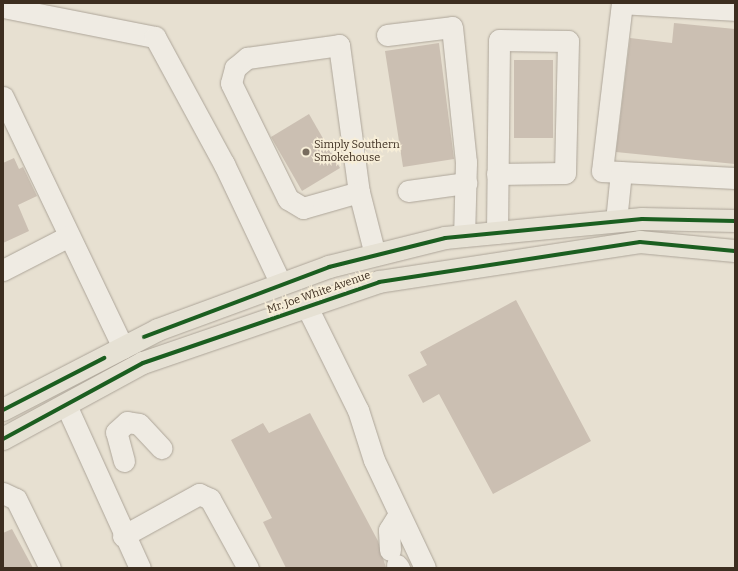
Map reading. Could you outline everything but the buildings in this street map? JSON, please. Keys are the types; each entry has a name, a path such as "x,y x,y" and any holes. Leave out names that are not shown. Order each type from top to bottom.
{"main road":[{"name":"Mr. Joe White Avenue","path":"3,410 158,330 281,284 375,255 464,236 616,221 735,221"},
{"name":"Mr. Joe White Avenue","path":"3,439 143,363 379,282 632,243 735,251"}],"lane":[{"path":"735,10 622,3 602,171 735,178"},
{"path":"3,7 155,37 224,164 281,284"},
{"path":"387,35 452,28 466,183 464,236"},
{"path":"497,233 499,40 568,41 565,173 498,174"},
{"path":"359,192 303,208 288,199 231,83 235,68 247,58 339,45 359,192 375,255"},
{"path":"3,97 123,348"},
{"path":"616,221 620,172"},
{"path":"408,191 466,183"},
{"path":"3,270 70,236"},
{"path":"307,307 358,410 374,460 425,568"},
{"path":"66,404 123,536 140,568"},
{"path":"124,461 116,432 127,422 140,424 161,448"},
{"path":"3,493 16,499 50,568"},
{"path":"123,536 199,494 210,499 248,568"},
{"path":"395,561 389,530 399,514"}],"cycle path":[{"path":"144,337 329,267 445,238 642,219 735,221"},
{"path":"3,439 143,363 379,282 640,242 735,251"},
{"path":"3,410 104,358"}],"place":[{"name":"Simply Southern Smokehouse","path":"306,152"}]}
